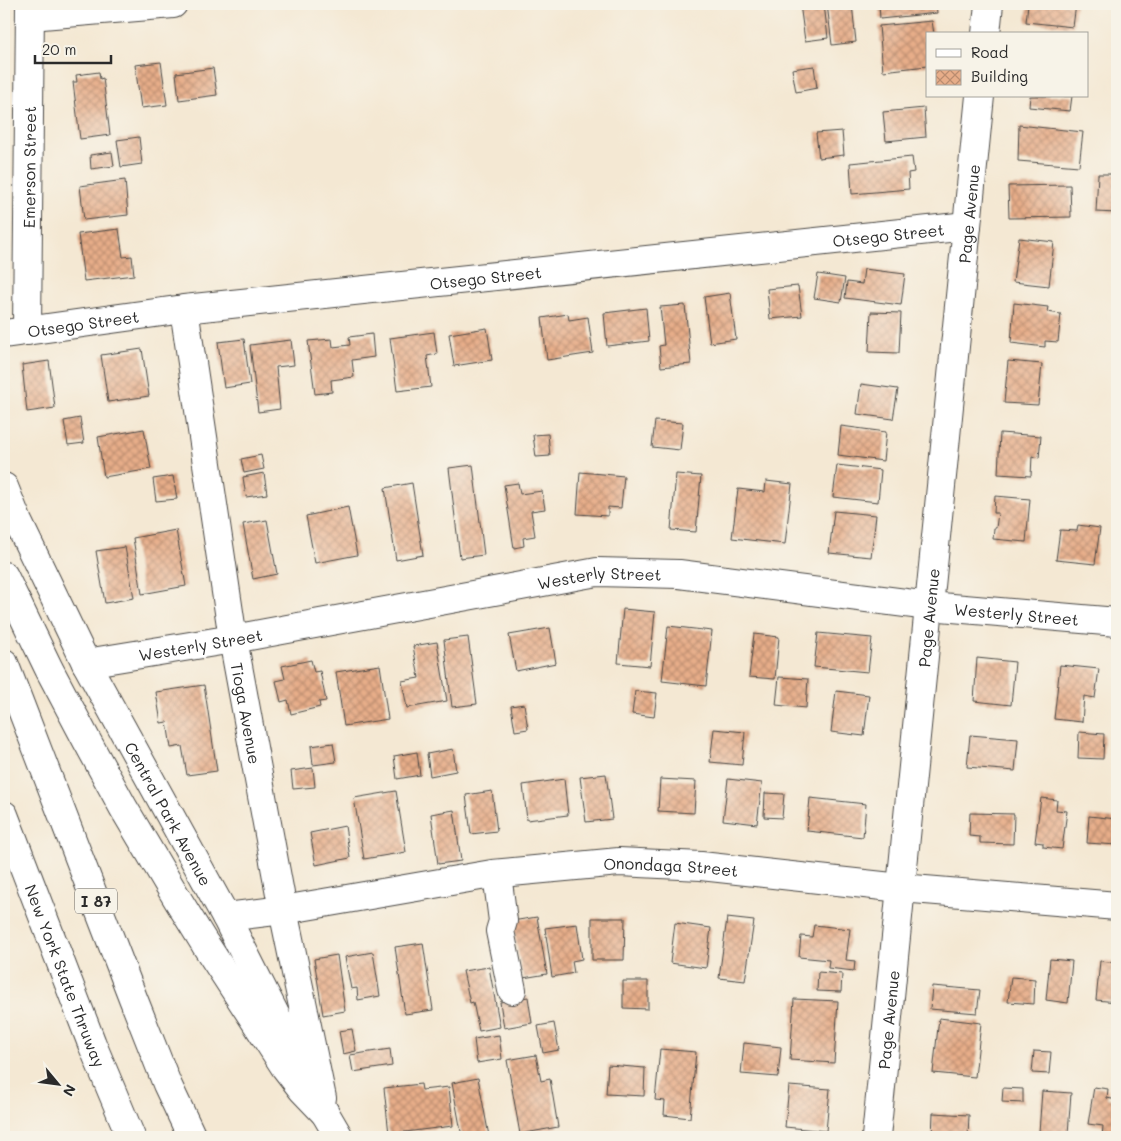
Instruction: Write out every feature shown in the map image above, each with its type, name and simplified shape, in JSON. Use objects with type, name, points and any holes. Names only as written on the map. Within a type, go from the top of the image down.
[{"type":"main road","points":[[30,10],[173,4]]},
{"type":"main road","points":[[986,32],[989,4]]},
{"type":"main road","name":"Emerson Street","points":[[15,333],[30,10]]},
{"type":"main road","name":"Page Avenue","points":[[876,1137],[980,98]]},
{"type":"main road","name":"Otsego Street","points":[[15,333],[184,309],[967,226]]},
{"type":"main road","name":"Tioga Avenue","points":[[184,309],[233,639],[283,910],[325,1113]]},
{"type":"main road","name":"Central Park Avenue","points":[[4,487],[18,522],[86,663],[226,917],[339,1137]]},
{"type":"main road","name":"Westerly Street","points":[[86,663],[233,639],[597,572],[679,574],[929,606],[1117,622]]},
{"type":"main road","points":[[4,576],[45,661],[86,739],[178,900],[285,1067],[302,1089],[325,1113]]},
{"type":"main road","name":"I 87","points":[[4,664],[133,998],[192,1137]]},
{"type":"main road","name":"New York State Thruway","points":[[4,815],[92,1044],[131,1137]]},
{"type":"main road","name":"Onondaga Street","points":[[226,917],[283,910],[497,874],[618,862],[701,866],[901,888],[1117,906]]},
{"type":"main road","points":[[497,874],[503,921],[500,931],[512,990]]},
{"type":"building","points":[[800,4],[824,4],[828,38],[805,41]]},
{"type":"building","points":[[827,4],[852,4],[856,42],[832,45]]},
{"type":"building","points":[[879,4],[936,4],[937,13],[880,19]]},
{"type":"building","points":[[1028,4],[1076,4],[1073,27],[1026,22]]},
{"type":"building","points":[[932,21],[934,32],[926,32],[926,66],[883,71],[879,26]]},
{"type":"building","points":[[161,62],[167,105],[141,108],[135,65]]},
{"type":"building","points":[[814,66],[817,88],[796,92],[792,69]]},
{"type":"building","points":[[213,68],[217,95],[179,100],[176,73]]},
{"type":"building","points":[[99,72],[100,79],[103,78],[110,135],[80,139],[73,82],[77,82],[76,75]]},
{"type":"building","points":[[1030,98],[1072,98],[1070,111],[1029,107]]},
{"type":"building","points":[[924,108],[926,137],[886,141],[883,112]]},
{"type":"building","points":[[1019,125],[1083,132],[1079,166],[1018,161]]},
{"type":"building","points":[[842,131],[844,155],[819,158],[816,133]]},
{"type":"building","points":[[139,137],[142,164],[121,167],[117,140]]},
{"type":"building","points":[[112,152],[114,166],[91,169],[90,155]]},
{"type":"building","points":[[912,157],[914,172],[908,173],[909,189],[852,194],[850,163]]},
{"type":"building","points":[[1098,174],[1117,174],[1117,213],[1096,212]]},
{"type":"building","points":[[125,180],[128,215],[84,220],[80,186]]},
{"type":"building","points":[[1070,185],[1071,217],[1009,218],[1008,186]]},
{"type":"building","points":[[119,229],[123,257],[132,256],[134,275],[84,281],[78,234]]},
{"type":"building","points":[[1019,238],[1054,242],[1049,286],[1013,282]]},
{"type":"building","points":[[864,269],[905,274],[901,305],[845,298],[847,282],[862,284]]},
{"type":"building","points":[[818,274],[845,278],[841,302],[814,298]]},
{"type":"building","points":[[798,286],[802,316],[770,319],[767,289]]},
{"type":"building","points":[[730,293],[736,339],[710,343],[704,297]]},
{"type":"building","points":[[1014,303],[1048,307],[1047,312],[1061,314],[1058,342],[1045,341],[1045,347],[1011,343]]},
{"type":"building","points":[[685,305],[691,364],[661,367],[659,346],[664,345],[660,307]]},
{"type":"building","points":[[646,308],[649,341],[607,346],[604,313]]},
{"type":"building","points":[[871,312],[901,313],[899,353],[869,352]]},
{"type":"building","points":[[568,314],[569,320],[588,317],[593,353],[547,360],[542,318]]},
{"type":"building","points":[[487,328],[492,360],[454,366],[449,334]]},
{"type":"building","points":[[434,332],[437,354],[427,356],[431,387],[397,391],[390,338]]},
{"type":"building","points":[[372,334],[374,357],[352,360],[354,377],[331,380],[332,392],[315,394],[308,341],[332,339],[333,347],[350,345],[349,337]]},
{"type":"building","points":[[244,339],[250,384],[224,388],[218,342]]},
{"type":"building","points":[[291,340],[294,365],[276,367],[280,409],[258,412],[250,345]]},
{"type":"building","points":[[142,349],[149,396],[108,402],[101,355]]},
{"type":"building","points":[[49,361],[55,408],[27,412],[22,365]]},
{"type":"building","points":[[1008,361],[1042,364],[1038,405],[1004,403]]},
{"type":"building","points":[[861,384],[898,389],[893,419],[857,414]]},
{"type":"building","points":[[80,418],[84,443],[68,445],[64,421]]},
{"type":"building","points":[[655,421],[683,423],[680,450],[652,447]]},
{"type":"building","points":[[841,426],[886,432],[883,461],[838,455]]},
{"type":"building","points":[[144,429],[151,469],[104,477],[98,437]]},
{"type":"building","points":[[1000,433],[1041,436],[1039,458],[1032,456],[1031,476],[998,474]]},
{"type":"building","points":[[548,434],[550,456],[536,457],[533,435]]},
{"type":"building","points":[[261,455],[264,469],[244,473],[241,459]]},
{"type":"building","points":[[473,465],[484,555],[460,558],[449,468]]},
{"type":"building","points":[[837,465],[881,470],[878,502],[833,497]]},
{"type":"building","points":[[580,472],[624,476],[621,508],[608,507],[608,516],[577,514]]},
{"type":"building","points":[[264,473],[267,494],[246,497],[243,477]]},
{"type":"building","points":[[676,474],[701,476],[696,532],[671,530]]},
{"type":"building","points":[[173,476],[177,499],[156,501],[153,479]]},
{"type":"building","points":[[766,481],[792,484],[785,544],[732,538],[738,489],[765,492]]},
{"type":"building","points":[[412,483],[423,555],[396,560],[385,488]]},
{"type":"building","points":[[518,483],[520,494],[542,491],[545,509],[531,511],[535,536],[523,538],[524,546],[514,548],[504,485]]},
{"type":"building","points":[[995,496],[1030,499],[1026,542],[993,539],[998,513],[994,513]]},
{"type":"building","points":[[348,507],[357,555],[315,563],[306,516]]},
{"type":"building","points":[[834,511],[876,515],[871,557],[829,553]]},
{"type":"building","points":[[267,520],[277,574],[253,579],[243,524]]},
{"type":"building","points":[[1078,525],[1100,528],[1095,564],[1056,560],[1060,530],[1077,531]]},
{"type":"building","points":[[176,530],[186,586],[142,594],[133,538]]},
{"type":"building","points":[[125,547],[134,598],[105,603],[96,551]]},
{"type":"building","points":[[623,609],[655,612],[650,666],[618,663]]},
{"type":"building","points":[[668,626],[712,631],[706,686],[662,681]]},
{"type":"building","points":[[550,628],[556,663],[516,671],[509,635]]},
{"type":"building","points":[[818,633],[872,638],[868,672],[814,667]]},
{"type":"building","points":[[754,634],[779,637],[775,679],[749,677]]},
{"type":"building","points":[[468,637],[477,704],[452,707],[444,640]]},
{"type":"building","points":[[437,642],[447,701],[407,708],[402,681],[419,678],[413,646]]},
{"type":"building","points":[[977,658],[1015,662],[1011,705],[974,701]]},
{"type":"building","points":[[311,660],[314,672],[320,671],[326,701],[319,702],[320,707],[291,714],[288,700],[281,702],[276,681],[285,679],[282,666]]},
{"type":"building","points":[[380,665],[388,719],[344,726],[336,672]]},
{"type":"building","points":[[1060,665],[1099,669],[1095,698],[1084,696],[1082,722],[1054,719]]},
{"type":"building","points":[[779,677],[808,679],[806,708],[776,705]]},
{"type":"building","points":[[204,685],[217,771],[187,775],[182,746],[171,748],[167,722],[161,723],[156,692]]},
{"type":"building","points":[[635,691],[657,693],[654,717],[632,714]]},
{"type":"building","points":[[836,691],[869,695],[864,736],[831,732]]},
{"type":"building","points":[[524,704],[528,729],[515,731],[511,706]]},
{"type":"building","points":[[714,729],[745,732],[742,765],[710,762]]},
{"type":"building","points":[[1079,732],[1104,734],[1103,759],[1078,758]]},
{"type":"building","points":[[970,735],[1018,739],[1015,771],[967,767]]},
{"type":"building","points":[[333,743],[336,762],[313,765],[311,746]]},
{"type":"building","points":[[453,749],[456,771],[430,776],[427,754]]},
{"type":"building","points":[[417,752],[420,775],[397,779],[394,756]]},
{"type":"building","points":[[313,768],[315,787],[293,789],[291,771]]},
{"type":"building","points":[[606,774],[612,819],[586,822],[580,777]]},
{"type":"building","points":[[564,779],[568,815],[527,820],[523,785]]},
{"type":"building","points":[[660,779],[696,781],[694,813],[658,811]]},
{"type":"building","points":[[728,779],[762,783],[757,824],[723,820]]},
{"type":"building","points":[[396,791],[406,852],[364,859],[354,798]]},
{"type":"building","points":[[492,791],[497,831],[471,834],[466,795]]},
{"type":"building","points":[[765,793],[784,794],[782,818],[764,817]]},
{"type":"building","points":[[810,798],[866,804],[863,837],[807,831]]},
{"type":"building","points":[[1041,798],[1057,800],[1056,810],[1067,811],[1062,849],[1043,847],[1043,843],[1035,842]]},
{"type":"building","points":[[454,810],[461,861],[438,864],[431,814]]},
{"type":"building","points":[[970,813],[1014,814],[1013,844],[980,843],[980,837],[969,836]]},
{"type":"building","points":[[1089,816],[1117,819],[1117,845],[1087,843]]},
{"type":"building","points":[[345,826],[350,858],[316,865],[310,833]]},
{"type":"building","points":[[537,917],[547,974],[523,978],[512,921]]},
{"type":"building","points":[[592,918],[625,918],[624,960],[592,960]]},
{"type":"building","points":[[727,918],[754,921],[745,981],[719,978]]},
{"type":"building","points":[[675,923],[711,928],[706,968],[670,963]]},
{"type":"building","points":[[577,924],[582,959],[572,961],[574,973],[552,977],[545,928]]},
{"type":"building","points":[[814,925],[850,929],[846,960],[855,961],[854,971],[828,968],[829,960],[799,957],[801,936],[812,937]]},
{"type":"building","points":[[423,943],[433,1010],[405,1014],[395,947]]},
{"type":"building","points":[[373,952],[380,996],[358,1000],[357,988],[351,989],[345,957]]},
{"type":"building","points":[[337,955],[345,1011],[323,1015],[314,959]]},
{"type":"building","points":[[1050,959],[1072,961],[1068,1003],[1046,1000]]},
{"type":"building","points":[[1100,961],[1117,963],[1117,1002],[1096,1000]]},
{"type":"building","points":[[489,967],[500,1027],[479,1031],[473,1002],[470,1003],[463,971]]},
{"type":"building","points":[[818,972],[842,974],[841,992],[817,991]]},
{"type":"building","points":[[1011,977],[1035,979],[1034,1004],[1008,1002]]},
{"type":"building","points":[[623,981],[648,981],[648,1009],[623,1008]]},
{"type":"building","points":[[932,986],[980,990],[977,1013],[930,1009]]},
{"type":"building","points":[[528,997],[532,1023],[504,1028],[500,1002]]},
{"type":"building","points":[[794,999],[838,1001],[834,1063],[790,1060]]},
{"type":"building","points":[[939,1018],[981,1023],[975,1077],[933,1073]]},
{"type":"building","points":[[554,1023],[559,1050],[543,1053],[538,1026]]},
{"type":"building","points":[[352,1029],[356,1051],[343,1054],[339,1031]]},
{"type":"building","points":[[499,1035],[502,1059],[477,1063],[474,1039]]},
{"type":"building","points":[[744,1043],[781,1047],[778,1077],[741,1074]]},
{"type":"building","points":[[390,1049],[392,1066],[353,1072],[350,1055]]},
{"type":"building","points":[[660,1049],[696,1052],[690,1118],[664,1115],[665,1101],[655,1100]]},
{"type":"building","points":[[1034,1051],[1051,1052],[1049,1074],[1032,1073]]},
{"type":"building","points":[[536,1055],[541,1081],[550,1079],[558,1127],[520,1134],[507,1060]]},
{"type":"building","points":[[608,1065],[645,1068],[644,1096],[606,1094]]},
{"type":"building","points":[[478,1078],[489,1136],[462,1137],[452,1083]]},
{"type":"building","points":[[421,1084],[422,1090],[449,1087],[453,1126],[389,1134],[384,1088]]},
{"type":"building","points":[[789,1086],[830,1089],[826,1131],[785,1127]]},
{"type":"building","points":[[1094,1087],[1108,1089],[1107,1098],[1117,1100],[1117,1137],[1102,1137],[1103,1126],[1088,1124]]},
{"type":"building","points":[[1003,1088],[1023,1089],[1023,1103],[1002,1102]]},
{"type":"building","points":[[1042,1091],[1071,1093],[1068,1134],[1039,1132]]},
{"type":"building","points":[[933,1113],[969,1115],[968,1137],[932,1137]]}]
